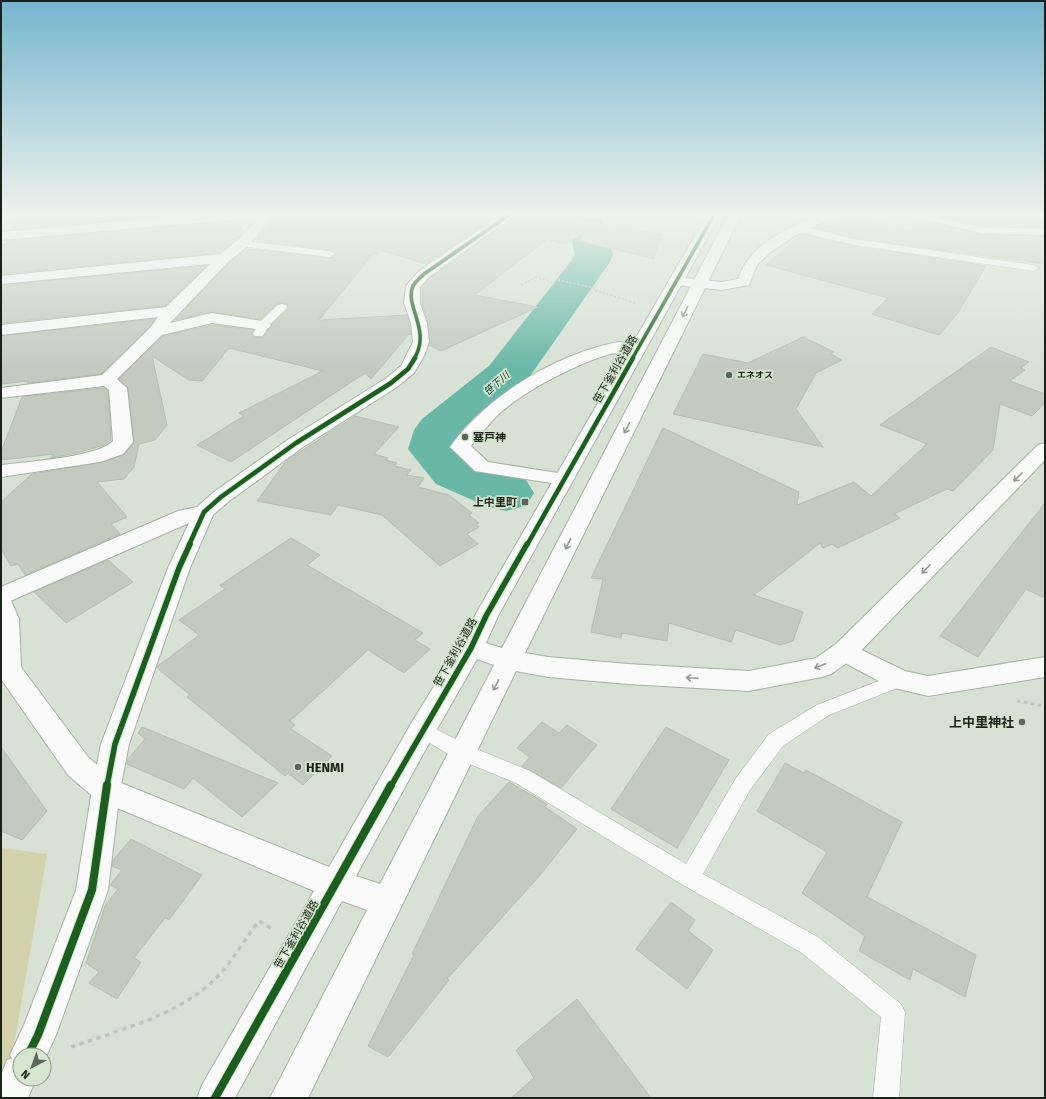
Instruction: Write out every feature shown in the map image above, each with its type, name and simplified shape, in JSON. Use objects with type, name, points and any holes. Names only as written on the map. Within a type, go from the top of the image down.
[{"type":"street","points":[[1,280],[140,266]]},
{"type":"street","points":[[1,392],[107,380],[156,331],[171,311],[216,266]]},
{"type":"street","points":[[32,1047],[38,1035],[92,890],[106,790],[115,744],[179,568],[204,512],[221,497],[296,443],[391,383],[408,369],[416,356],[421,342],[419,323],[412,303],[413,286],[433,266]]},
{"type":"street","name":"笹下釜利谷道路","points":[[288,1098],[354,970],[509,660],[694,266]]},
{"type":"street","name":"笹下釜利谷道路","points":[[215,1098],[422,730],[471,648],[486,616],[637,350],[699,266]]},
{"type":"street","points":[[688,282],[722,286],[744,282],[750,266]]},
{"type":"street","points":[[1,330],[171,311]]},
{"type":"street","points":[[156,331],[212,318],[261,329]]},
{"type":"street","points":[[564,479],[482,467],[460,447],[486,416],[498,406],[540,378],[604,350],[620,347],[637,350]]},
{"type":"street","points":[[1,471],[93,458],[116,450],[123,442],[118,388],[107,380]]},
{"type":"street","points":[[471,648],[509,660],[548,667],[628,674],[749,681],[822,667],[845,651],[1045,449]]},
{"type":"street","points":[[1,597],[185,516],[204,512]]},
{"type":"street","points":[[1,602],[7,619],[8,669],[78,766],[106,790],[304,873],[387,902]]},
{"type":"street","points":[[845,651],[899,680],[928,686],[1045,667]]},
{"type":"street","points":[[10,1098],[14,1087]]},
{"type":"lane","points":[[1022,266],[1034,268]]},
{"type":"lane","points":[[261,329],[282,307]]},
{"type":"lane","points":[[690,878],[743,784],[776,740],[823,710],[899,680]]},
{"type":"lane","points":[[422,730],[462,752],[523,777],[690,878],[810,945],[893,1012],[886,1098]]},
{"type":"path","points":[[521,285],[536,277],[552,282],[559,280],[588,286],[594,288],[594,290],[637,304]]},
{"type":"path","points":[[66,1048],[134,1024],[192,999],[214,979],[259,921],[272,929]]},
{"type":"shaded area","points":[[1,848],[47,854],[14,1047],[12,1047],[12,1053],[1,1073]]},
{"type":"building","points":[[1,266],[81,266],[1,274]]},
{"type":"building","points":[[206,266],[165,306],[1,323],[1,285]]},
{"type":"building","points":[[226,266],[363,266],[319,320],[407,315],[411,335],[409,334],[371,379],[365,373],[231,462],[197,445],[244,416],[239,413],[323,371],[229,348],[202,381],[189,380],[152,356],[167,425],[155,440],[139,444],[134,467],[124,479],[97,482],[127,517],[111,524],[120,534],[25,575],[18,564],[11,566],[1,549],[1,502],[32,474],[100,463],[124,455],[134,442],[128,388],[119,379],[163,336],[212,325],[253,330],[252,334],[254,337],[263,338],[272,324],[287,310],[287,304],[277,304],[261,319],[212,312],[175,320]]},
{"type":"building","points":[[446,266],[512,266],[475,295],[538,307],[441,351],[429,345],[428,323],[422,303],[422,288],[430,278]]},
{"type":"building","points":[[771,266],[986,266],[957,314],[939,335],[872,314],[888,298]]},
{"type":"building","points":[[155,319],[149,327],[101,374],[27,383],[28,381],[1,384],[1,336]]},
{"type":"building","points":[[803,337],[834,352],[831,354],[842,360],[816,373],[796,409],[823,447],[673,414],[703,354],[748,363]]},
{"type":"building","points":[[991,347],[1029,362],[1021,368],[1025,370],[1010,381],[1045,394],[1045,403],[1032,416],[1000,404],[993,450],[953,491],[947,489],[894,514],[900,518],[838,548],[832,544],[823,548],[820,543],[754,595],[803,612],[793,641],[780,645],[736,630],[731,642],[669,623],[667,641],[622,633],[621,638],[591,632],[603,579],[591,578],[663,428],[799,492],[797,505],[854,482],[871,496],[927,444],[880,425]]},
{"type":"building","points":[[104,388],[108,391],[111,440],[104,445],[77,453],[50,458],[54,454],[1,460],[1,452],[22,397]]},
{"type":"building","points":[[355,416],[399,427],[374,454],[388,458],[386,460],[397,463],[394,466],[411,470],[407,475],[424,478],[418,487],[449,495],[472,513],[469,515],[479,523],[476,524],[479,527],[467,534],[478,544],[440,566],[382,515],[338,505],[331,515],[257,501],[286,461]]},
{"type":"building","points":[[1045,503],[1045,598],[1026,589],[978,657],[940,636]]},
{"type":"building","points":[[291,538],[320,555],[307,565],[423,633],[415,640],[430,649],[404,673],[368,650],[290,721],[295,725],[291,729],[332,756],[303,785],[288,773],[285,776],[187,697],[190,695],[157,668],[199,635],[179,620],[225,589],[220,585]]},
{"type":"building","points":[[108,560],[133,582],[66,623],[34,592]]},
{"type":"building","points":[[542,722],[559,733],[567,725],[597,745],[561,788],[522,766],[530,757],[517,748]]},
{"type":"building","points":[[142,727],[278,783],[242,817],[193,778],[184,789],[127,764],[128,759],[145,739],[138,733]]},
{"type":"building","points":[[666,727],[729,760],[677,848],[611,809]]},
{"type":"building","points":[[1,747],[47,811],[22,840],[1,831]]},
{"type":"building","points":[[785,763],[804,773],[806,770],[902,822],[867,897],[976,955],[965,997],[913,969],[910,980],[859,951],[865,936],[802,893],[827,852],[757,811]]},
{"type":"building","points":[[509,782],[547,804],[545,807],[577,829],[540,875],[447,979],[449,980],[388,1057],[368,1046],[414,955],[412,954],[478,816]]},
{"type":"building","points":[[131,839],[202,875],[169,920],[165,918],[134,958],[141,962],[117,999],[89,983],[99,972],[86,963],[105,906],[118,889],[110,885],[122,870],[112,866],[113,860]]},
{"type":"building","points":[[671,902],[695,920],[688,931],[713,950],[687,989],[636,949]]},
{"type":"building","points":[[577,999],[651,1098],[511,1098],[534,1078],[516,1050]]},
{"type":"waterway","name":"笹下川","points":[[506,493],[455,472],[434,449],[440,430],[506,376],[588,266]]},
{"type":"cycle path","points":[[32,1047],[38,1035],[92,890],[106,790],[115,744],[179,568],[204,512],[221,497],[296,443],[391,383],[408,369],[416,356],[421,342],[419,323],[412,303],[413,286],[424,274],[434,266]]},
{"type":"cycle path","points":[[215,1098],[422,730],[471,648],[486,616],[685,266]]},
{"type":"place","name":"エネオス","points":[[729,375]]},
{"type":"place","name":"塞戸神","points":[[465,437]]},
{"type":"place","name":"上中里町","points":[[525,502]]},
{"type":"place","name":"上中里神社","points":[[1022,722]]},
{"type":"place","name":"HENMI","points":[[298,767]]}]
